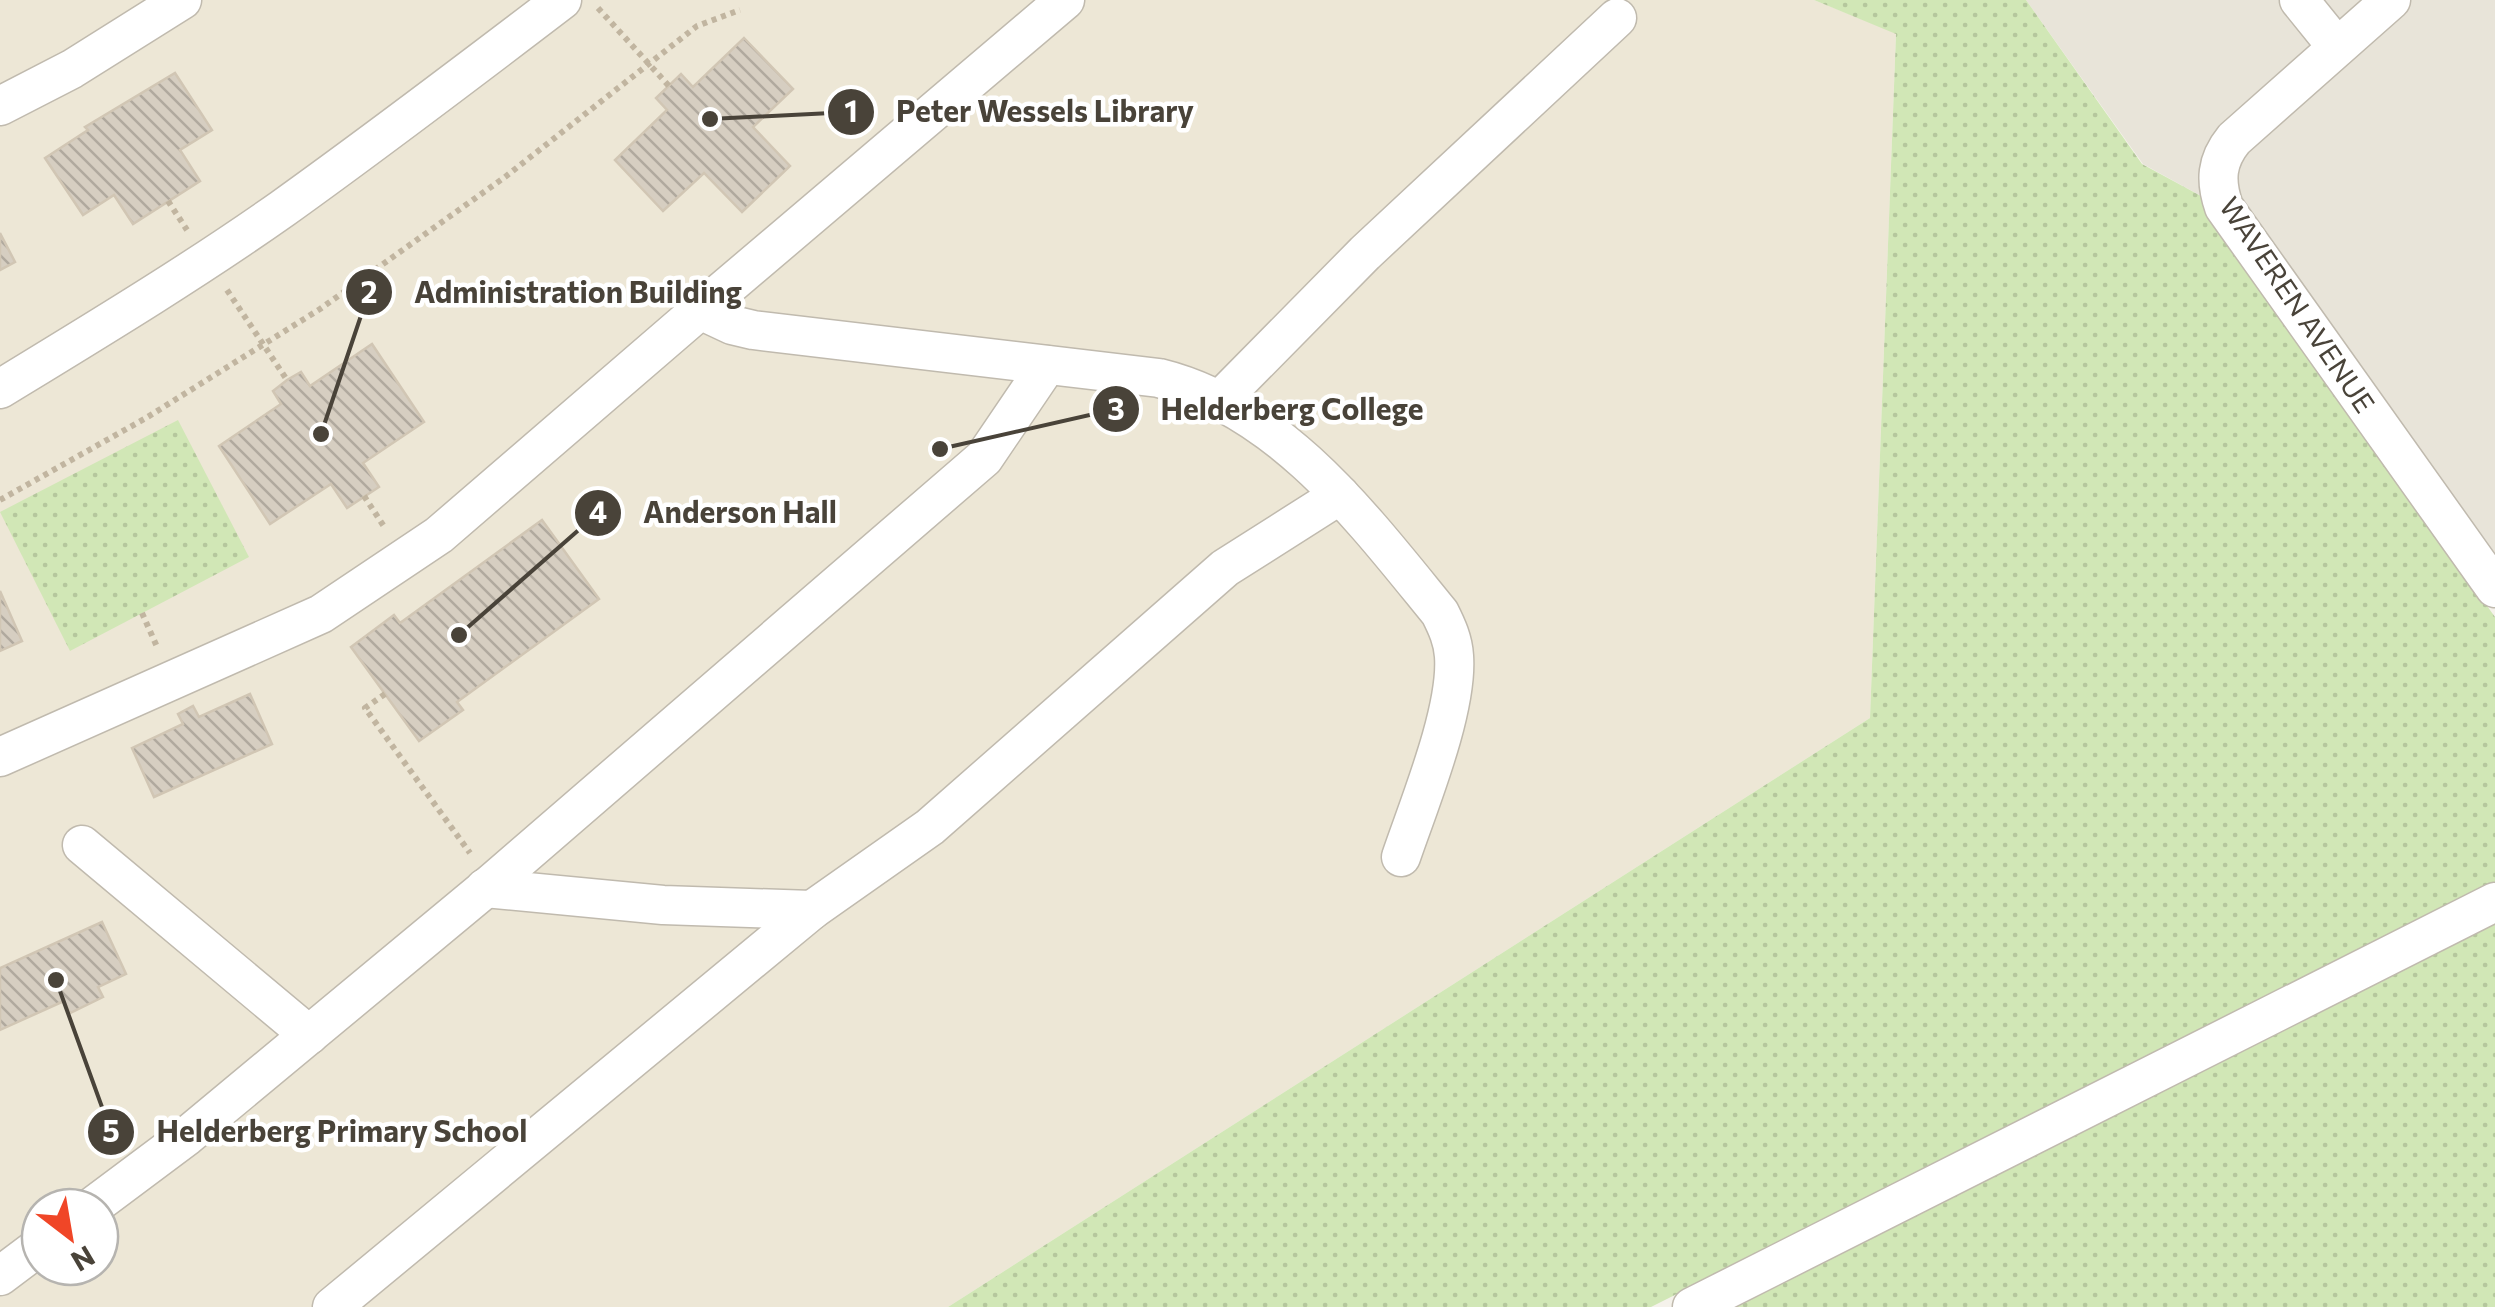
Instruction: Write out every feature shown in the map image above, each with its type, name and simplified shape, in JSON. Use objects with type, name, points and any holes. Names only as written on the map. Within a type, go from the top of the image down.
[{"type":"street","points":[[0,106],[72,70],[182,0]]},
{"type":"street","points":[[0,758],[322,614],[439,535],[1065,0]]},
{"type":"street","points":[[2299,0],[2337,47]]},
{"type":"street","name":"WAVEREN AVENUE","points":[[2391,0],[2234,139],[2220,161],[2218,192],[2224,208],[2495,588]]},
{"type":"street","points":[[0,389],[281,210],[578,2]]},
{"type":"street","points":[[1221,400],[1365,254],[1616,18]]},
{"type":"street","points":[[700,310],[732,326],[753,330],[1160,378],[1221,400],[1255,421],[1340,495],[1440,612],[1454,652],[1454,673],[1442,732],[1401,858]]},
{"type":"street","points":[[119,1187],[187,1136],[489,885],[984,458],[1047,365]]},
{"type":"street","points":[[332,1307],[812,910],[930,827],[1225,568],[1340,495]]},
{"type":"street","points":[[82,844],[309,1035]]},
{"type":"street","points":[[489,885],[663,904],[812,910]]},
{"type":"street","points":[[1692,1307],[2495,902]]},
{"type":"path","points":[[578,2],[669,86]]},
{"type":"path","points":[[0,500],[264,346],[505,177],[698,26],[740,10]]},
{"type":"path","points":[[225,287],[287,380]]},
{"type":"path","points":[[364,496],[386,530]]},
{"type":"path","points":[[142,613],[147,624]]},
{"type":"path","points":[[386,694],[366,708],[489,885]]},
{"type":"shaded area","points":[[0,0],[1814,0],[1896,33],[1870,718],[948,1307],[0,1307]]},
{"type":"shaded area","points":[[2026,0],[2495,0],[2495,593],[2223,208],[2143,164]]},
{"type":"green space","points":[[1814,0],[2026,0],[2142,164],[2201,196],[2206,214],[2495,617],[2495,883],[1651,1307],[948,1307],[1870,718],[1896,34]]},
{"type":"green space","points":[[178,420],[249,557],[70,651],[0,512]]},
{"type":"green space","points":[[2495,902],[2495,1307],[1692,1307]]},
{"type":"building","points":[[744,38],[793,89],[753,127],[790,166],[742,212],[704,173],[663,211],[615,160],[667,110],[656,98],[681,74],[693,87]]},
{"type":"building","points":[[175,73],[212,130],[180,150],[200,181],[133,224],[114,195],[83,215],[45,158],[88,130],[85,127]]},
{"type":"building","points":[[0,233],[15,262],[0,270]]},
{"type":"building","points":[[372,344],[424,422],[363,463],[379,487],[347,508],[331,484],[270,524],[219,446],[281,404],[273,391],[287,380],[301,372],[310,386]]},
{"type":"building","points":[[542,520],[599,599],[457,702],[463,710],[419,741],[351,647],[394,615],[400,623]]},
{"type":"building","points":[[0,591],[22,641],[0,651]]},
{"type":"building","points":[[250,694],[272,744],[154,797],[132,748],[183,724],[178,714],[193,706],[199,717]]},
{"type":"building","points":[[102,922],[126,974],[98,987],[103,997],[70,1013],[64,1001],[0,1030],[0,968]]},
{"type":"place","name":"Peter Wessels Library","points":[[710,119]]},
{"type":"place","name":"Administration Building","points":[[321,434]]},
{"type":"place","name":"Helderberg College","points":[[940,449]]},
{"type":"place","name":"Anderson Hall","points":[[459,635]]},
{"type":"place","name":"Helderberg Primary School","points":[[56,980]]}]
